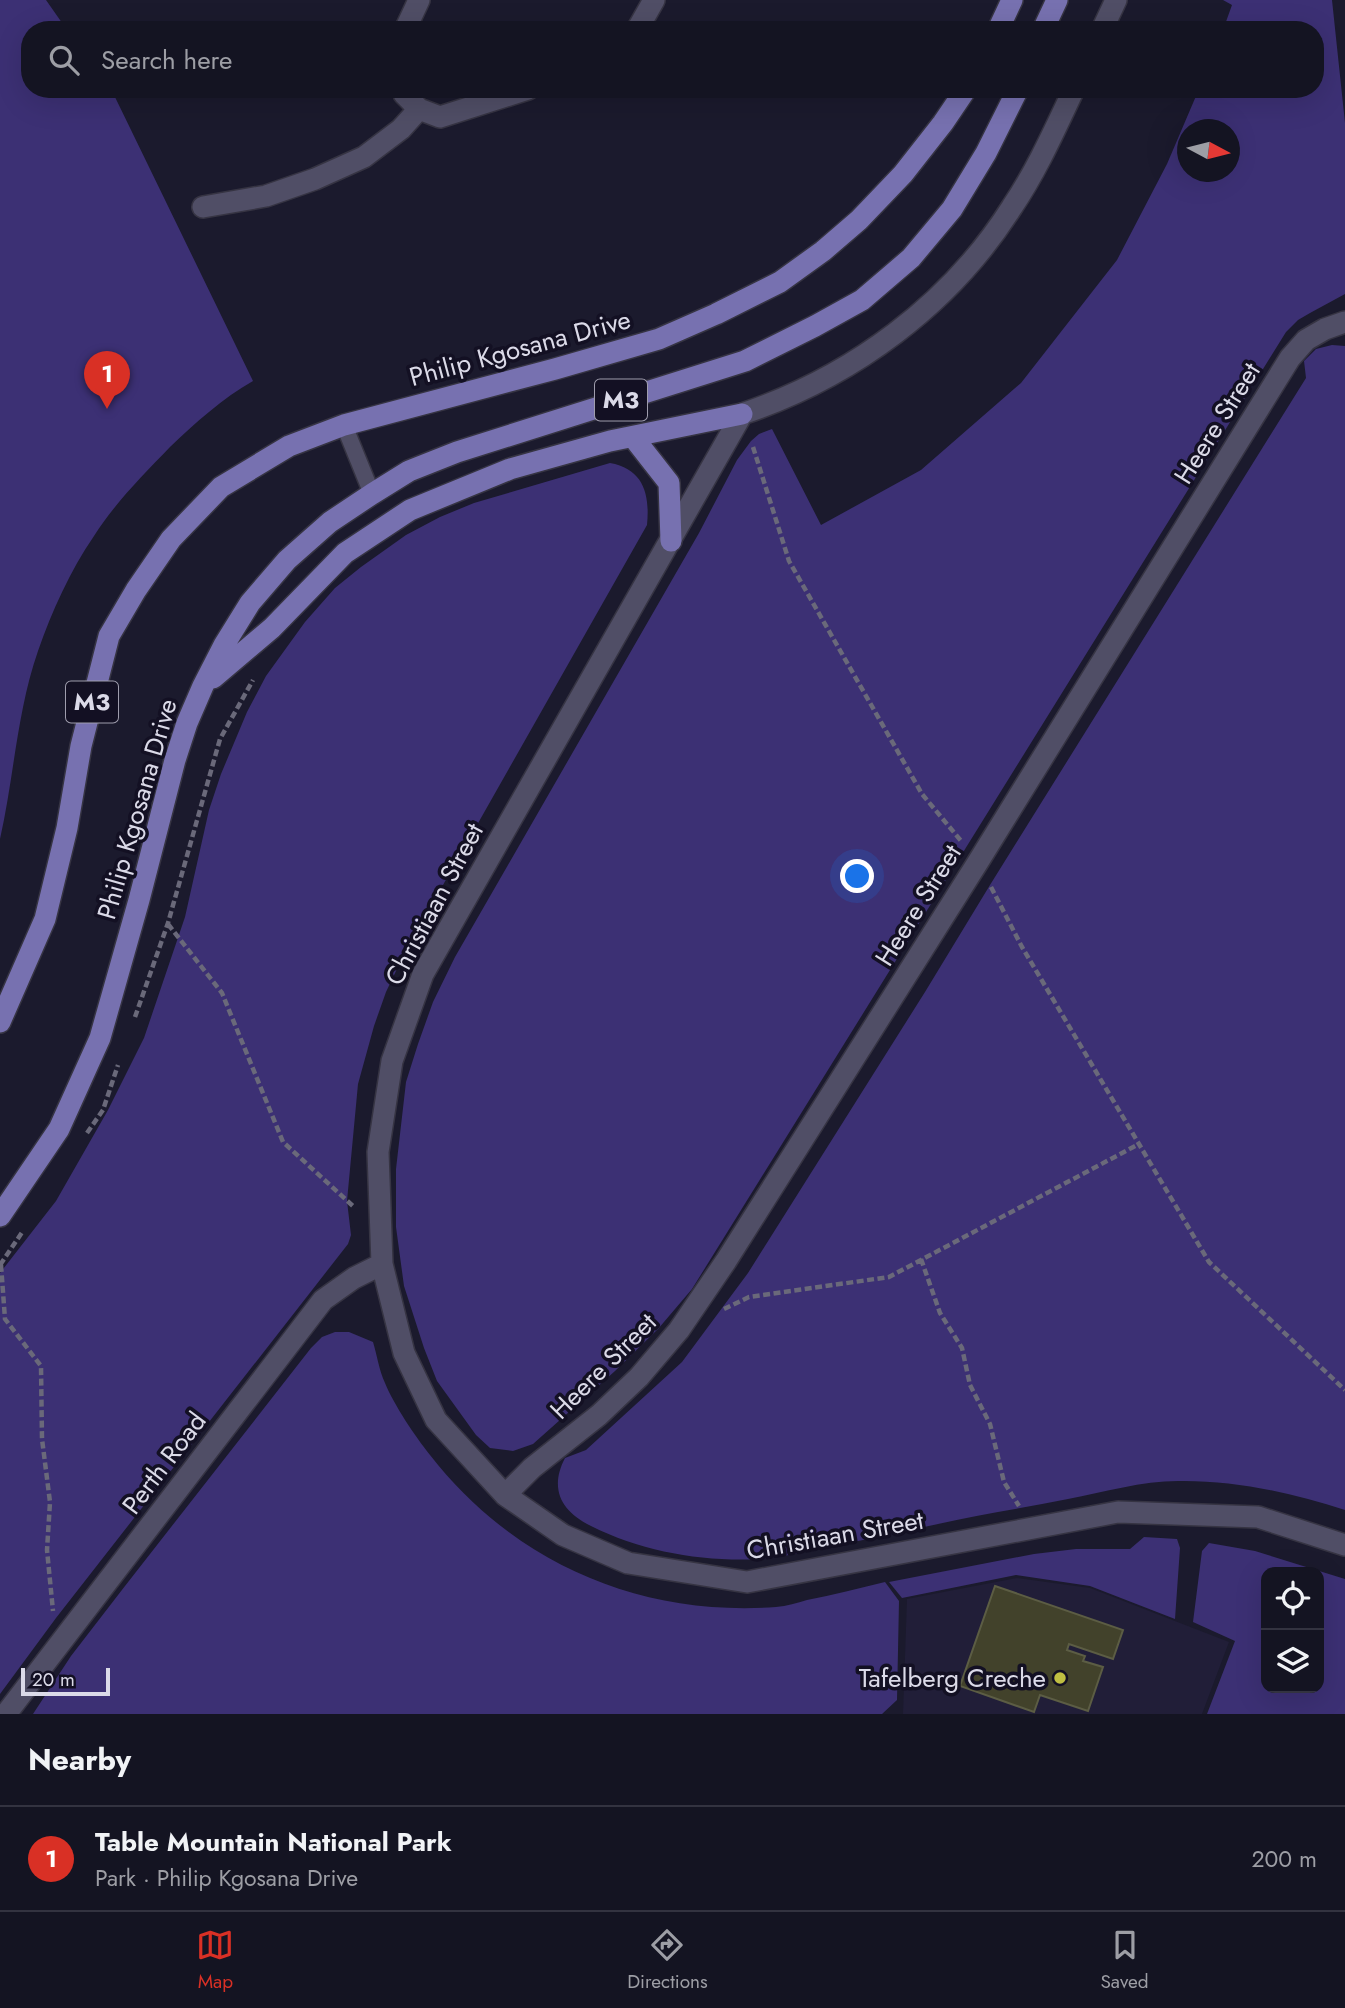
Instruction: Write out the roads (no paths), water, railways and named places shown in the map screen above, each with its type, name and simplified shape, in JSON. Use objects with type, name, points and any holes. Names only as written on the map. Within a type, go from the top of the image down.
[{"type":"main road","points":[[1002,21],[1012,0]]},
{"type":"main road","points":[[1047,21],[1056,0]]},
{"type":"main road","name":"Philip Kgosana Drive","points":[[0,1023],[45,919],[67,828],[81,746],[109,636],[171,539],[221,487],[289,446],[344,425],[659,339],[780,282],[823,251],[859,220],[903,174],[960,98]]},
{"type":"main road","name":"Philip Kgosana Drive","points":[[0,1216],[59,1129],[100,1038],[139,900],[174,760],[203,686],[250,603],[287,560],[330,522],[409,471],[457,452],[744,360],[862,300],[911,258],[952,209],[986,153],[1014,98]]},
{"type":"main road","points":[[203,686],[272,628],[345,553],[410,510],[510,469],[610,441],[743,414]]},
{"type":"main road","points":[[633,437],[669,483],[671,541]]},
{"type":"street","points":[[409,21],[419,0]]},
{"type":"street","points":[[642,21],[654,0]]},
{"type":"street","points":[[1106,21],[1116,0]]},
{"type":"street","points":[[408,98],[418,109],[440,117],[500,98]]},
{"type":"street","points":[[743,414],[817,383],[861,358],[953,283],[1012,209],[1070,98]]},
{"type":"street","points":[[203,207],[266,196],[316,179],[364,157],[401,130],[418,109]]},
{"type":"street","name":"Heere Street","points":[[505,1495],[533,1468],[599,1415],[639,1377],[679,1330],[726,1261],[978,862],[1290,358],[1306,340],[1345,322]]},
{"type":"street","name":"Christiaan Street","points":[[743,414],[423,974],[392,1061],[378,1152],[382,1264],[404,1353],[436,1420],[505,1495],[563,1535],[628,1563],[747,1582],[1118,1512],[1258,1517],[1345,1545]]},
{"type":"street","name":"Perth Road","points":[[6,1714],[323,1300],[354,1278],[382,1264]]},
{"type":"lane","points":[[344,425],[372,494]]},
{"type":"place","name":"Table Mountain National Park","points":[[107,409]]},
{"type":"place","name":"Tafelberg Creche","points":[[1060,1678]]}]
